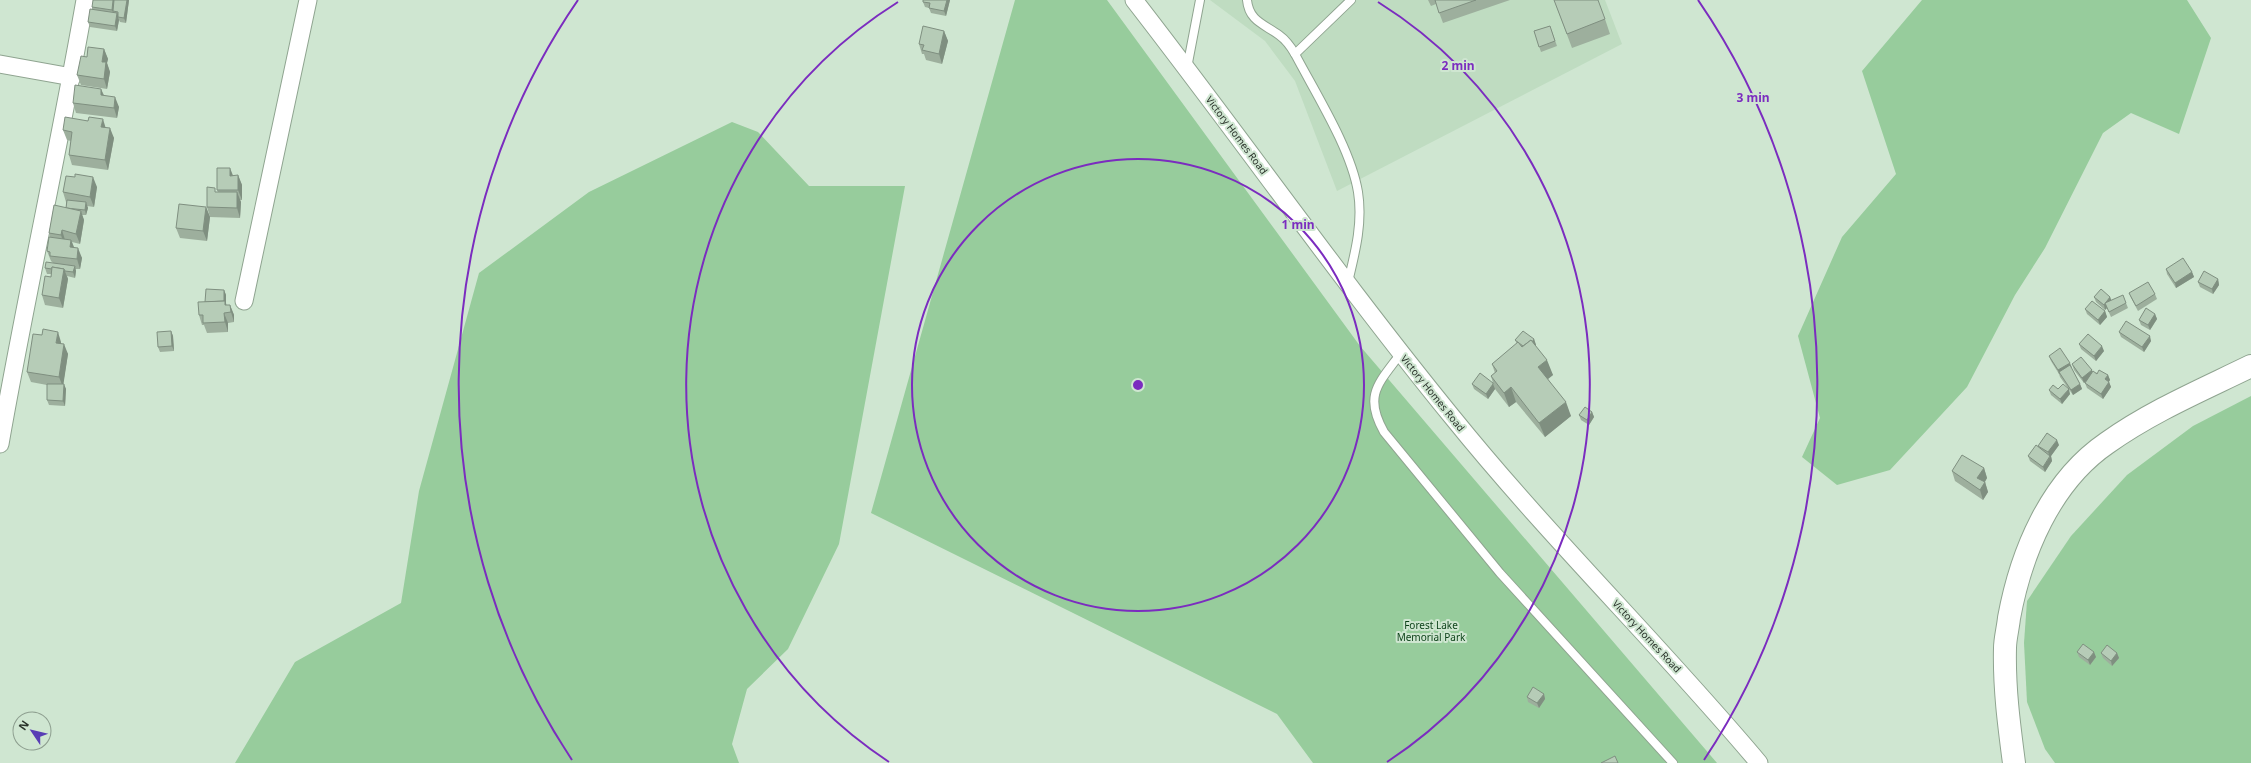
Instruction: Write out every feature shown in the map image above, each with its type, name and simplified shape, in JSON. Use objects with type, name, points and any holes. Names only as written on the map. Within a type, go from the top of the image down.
[{"type":"highway","points":[[2014,763],[2008,716],[2004,647],[2012,602],[2022,563],[2055,496],[2079,467],[2106,443],[2158,410],[2251,366]]},
{"type":"street","points":[[0,444],[17,344],[72,77],[85,0]]},
{"type":"street","points":[[244,301],[308,0]]},
{"type":"street","name":"Victory Homes Road","points":[[1134,0],[1187,68],[1401,353],[1516,494],[1698,691],[1759,763]]},
{"type":"street","points":[[0,64],[72,77]]},
{"type":"lane","points":[[1187,68],[1200,0]]},
{"type":"lane","points":[[1247,0],[1248,11],[1253,18],[1278,34],[1288,43],[1295,54],[1353,169],[1358,193],[1359,222],[1357,246],[1348,283]]},
{"type":"lane","points":[[1295,54],[1351,0]]},
{"type":"lane","points":[[1401,353],[1377,387],[1373,402],[1376,417],[1384,432],[1500,573],[1672,763]]},
{"type":"shaded area","points":[[1210,0],[1605,0],[1622,44],[1337,191],[1295,81],[1265,41]]},
{"type":"green space","name":"Forest Lake Memorial Park","points":[[1015,0],[1107,0],[1360,346],[1717,763],[1313,763],[1277,714],[871,513]]},
{"type":"green space","points":[[1922,0],[2187,0],[2211,38],[2179,134],[2131,113],[2103,133],[2045,248],[2015,295],[1967,387],[1890,470],[1837,485],[1802,457],[1820,418],[1798,336],[1842,237],[1896,174],[1862,71]]},
{"type":"green space","points":[[732,122],[758,132],[809,186],[905,186],[839,544],[788,649],[747,689],[732,744],[739,763],[235,763],[295,662],[401,603],[419,491],[479,273],[589,192]]},
{"type":"green space","points":[[2251,396],[2251,763],[2055,763],[2045,749],[2027,702],[2024,643],[2027,601],[2071,536],[2127,475],[2193,426]]},
{"type":"building","points":[[93,0],[113,0],[112,10],[92,7]]},
{"type":"building","points":[[114,0],[127,0],[124,18],[118,17],[118,12],[113,11]]},
{"type":"building","points":[[923,0],[947,0],[944,11],[929,8],[930,3],[923,2]]},
{"type":"building","points":[[1435,0],[1476,0],[1439,13]]},
{"type":"building","points":[[1554,0],[1598,0],[1605,19],[1567,34]]},
{"type":"building","points":[[90,9],[117,13],[115,26],[88,22]]},
{"type":"building","points":[[923,26],[944,31],[939,54],[922,50],[924,45],[919,44]]},
{"type":"building","points":[[1550,26],[1555,41],[1539,47],[1534,31]]},
{"type":"building","points":[[88,47],[104,49],[102,62],[106,62],[104,79],[77,75],[81,56],[87,57]]},
{"type":"building","points":[[75,85],[101,89],[101,95],[115,97],[114,108],[73,103]]},
{"type":"building","points":[[65,117],[88,121],[89,117],[103,119],[101,127],[110,128],[105,160],[69,155],[72,132],[63,130]]},
{"type":"building","points":[[217,168],[230,168],[230,176],[238,175],[238,190],[217,190]]},
{"type":"building","points":[[75,174],[93,177],[90,197],[63,192],[66,176],[75,177]]},
{"type":"building","points":[[207,187],[215,188],[215,192],[237,192],[237,208],[207,207]]},
{"type":"building","points":[[67,200],[86,202],[85,210],[66,208]]},
{"type":"building","points":[[179,204],[206,207],[203,231],[176,228]]},
{"type":"building","points":[[54,205],[81,211],[76,234],[62,230],[61,235],[49,233]]},
{"type":"building","points":[[49,237],[71,240],[70,247],[78,248],[77,259],[50,256],[50,252],[47,251]]},
{"type":"building","points":[[2183,258],[2192,272],[2175,283],[2166,269]]},
{"type":"building","points":[[46,262],[75,266],[73,272],[65,271],[64,269],[52,267],[52,269],[45,268]]},
{"type":"building","points":[[52,267],[64,269],[59,298],[42,295],[45,276],[51,277]]},
{"type":"building","points":[[2204,271],[2218,279],[2212,289],[2198,282]]},
{"type":"building","points":[[2148,282],[2155,294],[2136,306],[2129,293]]},
{"type":"building","points":[[206,289],[224,290],[224,301],[205,302]]},
{"type":"building","points":[[2101,289],[2110,297],[2104,305],[2094,297]]},
{"type":"building","points":[[2123,295],[2126,303],[2109,312],[2105,303]]},
{"type":"building","points":[[225,301],[225,305],[230,305],[231,312],[224,313],[225,322],[203,323],[203,315],[199,315],[198,302]]},
{"type":"building","points":[[2092,301],[2105,311],[2098,320],[2085,309]]},
{"type":"building","points":[[2146,308],[2155,314],[2148,325],[2139,320]]},
{"type":"building","points":[[2126,321],[2150,336],[2142,347],[2119,332]]},
{"type":"building","points":[[43,329],[58,332],[56,343],[64,344],[59,377],[27,372],[33,334],[42,335]]},
{"type":"building","points":[[171,331],[172,346],[158,347],[157,332]]},
{"type":"building","points":[[1523,331],[1534,339],[1532,342],[1531,340],[1523,346],[1515,340]]},
{"type":"building","points":[[2088,334],[2102,346],[2094,356],[2079,344]]},
{"type":"building","points":[[1531,340],[1547,360],[1538,367],[1566,402],[1539,423],[1511,387],[1504,393],[1491,376],[1497,371],[1492,364],[1518,342],[1522,347]]},
{"type":"building","points":[[2060,348],[2070,363],[2058,370],[2049,356]]},
{"type":"building","points":[[2081,357],[2092,370],[2082,378],[2072,364]]},
{"type":"building","points":[[2070,365],[2080,384],[2071,390],[2059,372]]},
{"type":"building","points":[[2099,370],[2108,375],[2105,379],[2109,382],[2101,394],[2085,383],[2093,371],[2097,374]]},
{"type":"building","points":[[1480,373],[1493,383],[1486,394],[1472,384]]},
{"type":"building","points":[[47,384],[64,384],[63,401],[47,400]]},
{"type":"building","points":[[2063,384],[2069,389],[2060,399],[2049,390],[2053,385],[2058,389]]},
{"type":"building","points":[[1585,407],[1592,412],[1587,420],[1579,415]]},
{"type":"building","points":[[2047,433],[2057,440],[2048,452],[2038,446]]},
{"type":"building","points":[[2036,445],[2050,456],[2043,467],[2028,456]]},
{"type":"building","points":[[1962,455],[1984,468],[1977,478],[1985,482],[1980,490],[1952,471]]},
{"type":"building","points":[[2083,644],[2094,652],[2088,660],[2077,652]]},
{"type":"building","points":[[2107,645],[2117,653],[2111,661],[2101,653]]},
{"type":"building","points":[[1533,687],[1544,694],[1537,703],[1527,697]]},
{"type":"building","points":[[1615,756],[1618,763],[1601,763]]}]
